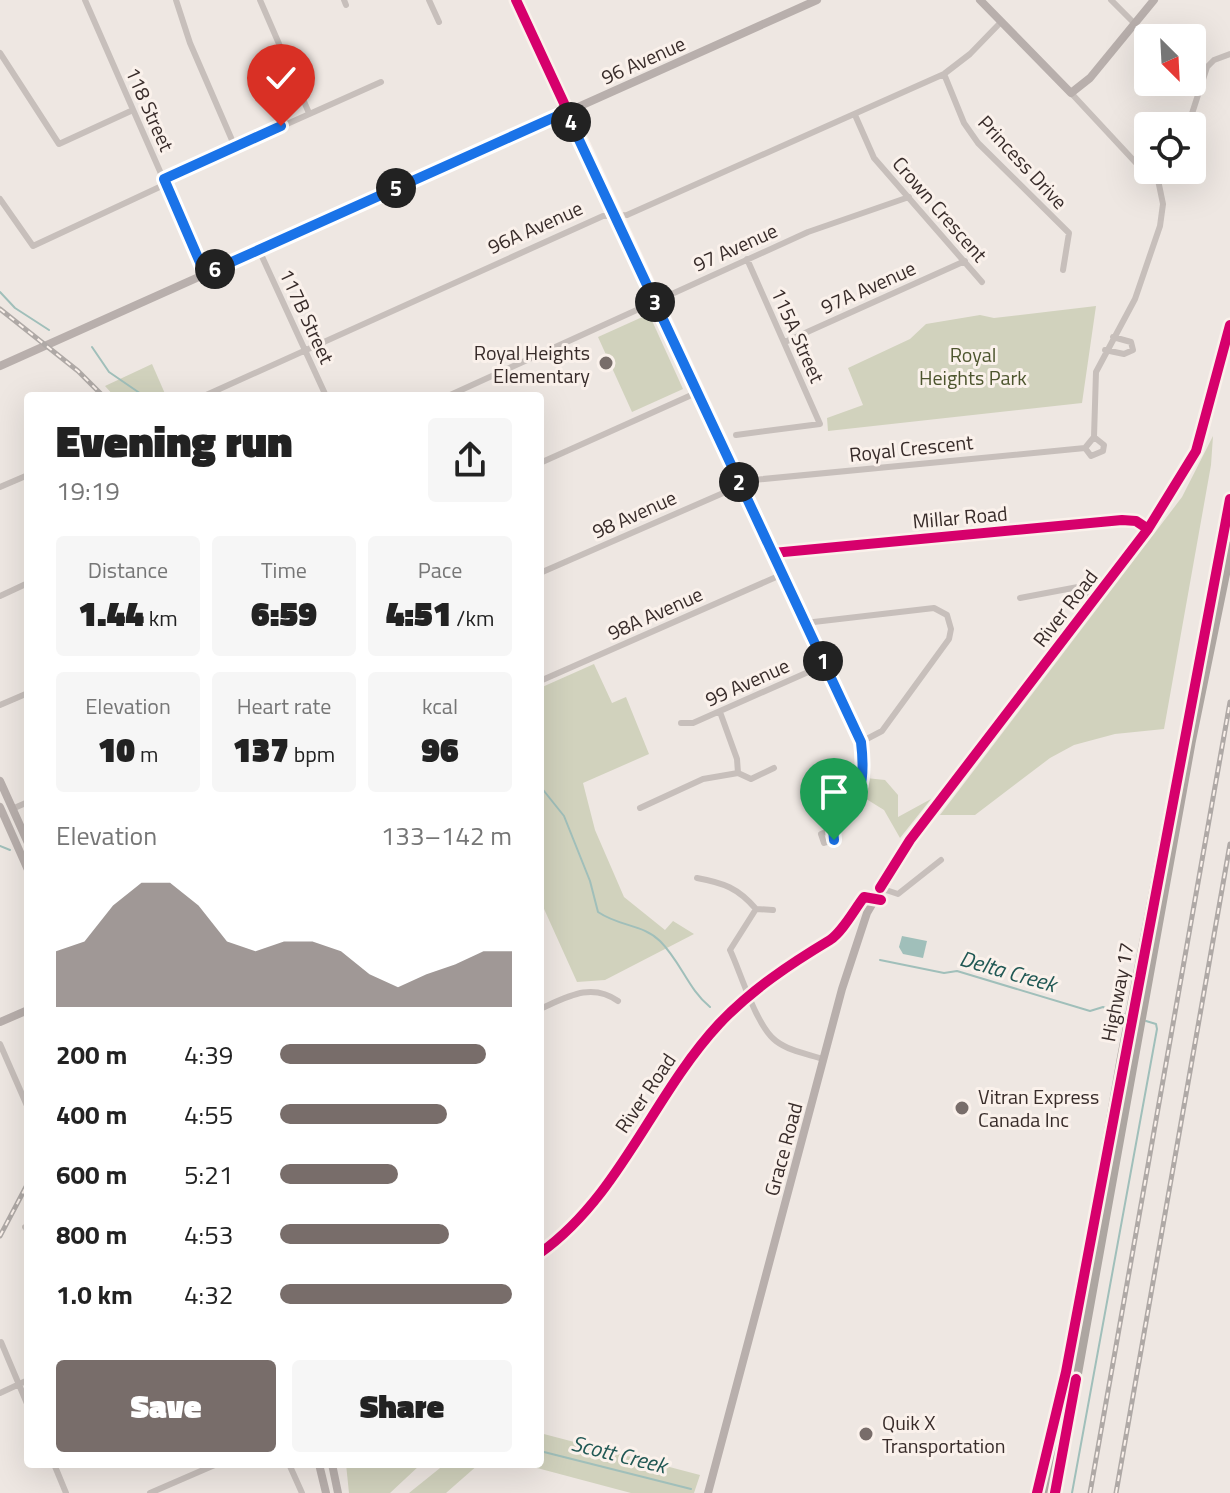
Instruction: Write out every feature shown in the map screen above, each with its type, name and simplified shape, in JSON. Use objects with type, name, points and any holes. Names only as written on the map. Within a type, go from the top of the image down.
[{"type":"highway","name":"Highway 17","points":[[1046,1493],[1181,746],[1230,499]]},
{"type":"highway","name":"Highway 17","points":[[1055,1493],[1190,743],[1230,547]]},
{"type":"highway","points":[[1037,1493],[1066,1372]]},
{"type":"street","name":"118 Street","points":[[85,0],[205,274]]},
{"type":"street","points":[[176,0],[190,43],[235,147]]},
{"type":"street","points":[[260,0],[309,113]]},
{"type":"street","points":[[429,0],[439,22]]},
{"type":"street","points":[[516,0],[696,393],[861,742],[863,782],[855,805],[833,829]]},
{"type":"street","name":"96 Avenue","points":[[0,366],[817,0]]},
{"type":"street","points":[[980,0],[1134,161]]},
{"type":"street","points":[[1111,0],[1135,24],[1154,0]]},
{"type":"street","name":"96A Avenue","points":[[213,392],[603,216],[627,215],[944,74],[970,54],[1001,22]]},
{"type":"street","points":[[1071,93],[1090,78],[1134,25]]},
{"type":"street","points":[[0,53],[59,144],[133,110]]},
{"type":"street","points":[[1193,112],[1207,67],[1214,60],[1230,54]]},
{"type":"street","name":"Princess Drive","points":[[944,74],[964,123],[978,143],[1069,233],[1063,270]]},
{"type":"street","points":[[0,199],[33,246],[235,147],[381,82]]},
{"type":"street","name":"Crown Crescent","points":[[855,115],[874,158],[982,282]]},
{"type":"street","points":[[1094,437],[1102,441],[1103,451],[1091,456],[1085,448],[1094,437],[1096,372],[1105,350],[1135,299],[1160,226],[1163,204],[1159,184]]},
{"type":"street","name":"97 Avenue","points":[[457,392],[808,232],[909,197]]},
{"type":"street","name":"117B Street","points":[[259,250],[324,392]]},
{"type":"street","name":"115A Street","points":[[736,435],[820,424],[747,259]]},
{"type":"street","name":"97A Avenue","points":[[785,342],[965,261]]},
{"type":"street","name":"River Road","points":[[880,888],[910,840],[1148,529],[1196,451],[1230,325]]},
{"type":"street","points":[[1105,350],[1124,354],[1133,350],[1131,342],[1113,337]]},
{"type":"street","points":[[544,461],[696,393]]},
{"type":"street","name":"Royal Crescent","points":[[740,485],[753,480],[1085,448]]},
{"type":"street","points":[[0,487],[24,477]]},
{"type":"street","name":"98 Avenue","points":[[544,571],[740,485]]},
{"type":"street","name":"Millar Road","points":[[773,553],[1128,520],[1148,529]]},
{"type":"street","name":"98A Avenue","points":[[544,679],[783,574]]},
{"type":"street","points":[[0,596],[24,585]]},
{"type":"street","points":[[1020,598],[1078,587],[1096,599]]},
{"type":"street","points":[[805,623],[934,608],[949,618],[949,639],[882,731],[861,742]]},
{"type":"street","name":"99 Avenue","points":[[681,723],[693,723],[824,665]]},
{"type":"street","points":[[0,705],[24,695]]},
{"type":"street","points":[[720,712],[737,759],[738,773]]},
{"type":"street","points":[[640,808],[703,779],[738,773],[751,779],[774,768]]},
{"type":"street","points":[[0,781],[3,795],[24,834]]},
{"type":"street","points":[[12,809],[24,804]]},
{"type":"street","points":[[0,807],[24,861]]},
{"type":"street","points":[[880,888],[898,894],[941,860]]},
{"type":"street","points":[[697,878],[733,887],[756,909],[773,910]]},
{"type":"street","name":"Grace Road","points":[[708,1493],[823,1059],[867,913],[880,888]]},
{"type":"street","points":[[756,909],[730,950],[762,1025],[774,1040],[789,1049],[823,1059]]},
{"type":"street","name":"River Road","points":[[544,1249],[588,1210],[672,1082],[719,1023],[750,994],[816,945],[832,939]]},
{"type":"street","points":[[544,1007],[587,991],[603,991],[618,1001]]},
{"type":"street","points":[[0,1022],[24,1012]]},
{"type":"street","points":[[0,1044],[24,1099]]},
{"type":"street","points":[[1,1342],[24,1397]]},
{"type":"street","points":[[0,1393],[24,1382]]},
{"type":"street","points":[[56,1468],[66,1493]]},
{"type":"street","points":[[150,1493],[208,1468]]},
{"type":"street","points":[[291,1468],[302,1493]]},
{"type":"street","points":[[320,1468],[326,1493]]},
{"type":"street","points":[[333,1468],[338,1493]]},
{"type":"green space","name":"Royal Heights Park","points":[[1096,306],[1082,403],[828,431],[827,418],[863,405],[848,368],[910,339],[926,324],[980,315],[994,318]]},
{"type":"green space","points":[[649,314],[683,389],[632,412],[598,337]]},
{"type":"green space","points":[[152,364],[164,392],[110,392],[105,386]]},
{"type":"green space","points":[[1213,436],[1211,465],[1164,729],[1115,734],[1074,745],[1050,758],[975,815],[940,815],[1182,497]]},
{"type":"green space","points":[[594,664],[612,703],[626,697],[649,754],[583,783],[595,830],[624,897],[665,930],[673,921],[694,934],[605,980],[577,982],[544,909],[544,686]]},
{"type":"green space","points":[[866,778],[885,780],[898,795],[898,817],[931,799],[900,838],[884,810],[863,797]]},
{"type":"green space","points":[[544,1434],[700,1475],[694,1493],[631,1493],[537,1468],[544,1468]]},
{"type":"green space","points":[[346,1468],[417,1468],[390,1493],[349,1493]]},
{"type":"green space","points":[[440,1468],[474,1468],[446,1493],[409,1493]]},
{"type":"water","points":[[902,936],[927,941],[923,958],[903,954],[899,947]]},
{"type":"waterway","name":"Delta Creek","points":[[0,292],[15,308],[49,330]]},
{"type":"waterway","name":"Delta Creek","points":[[92,347],[109,372],[138,392]]},
{"type":"waterway","name":"Delta Creek","points":[[544,791],[564,816],[590,881],[598,912],[653,935],[710,1007]]},
{"type":"waterway","name":"Scott Creek","points":[[0,846],[10,850]]},
{"type":"waterway","name":"Delta Creek","points":[[880,960],[944,973],[957,971],[1090,1011],[1103,1007],[1124,1014]]},
{"type":"waterway","name":"Delta Creek","points":[[1072,1493],[1157,1029],[1156,1024],[1146,1021]]},
{"type":"waterway","name":"Scott Creek","points":[[544,1452],[691,1489]]},
{"type":"railway","points":[[0,309],[78,371],[99,392]]},
{"type":"railway","points":[[1090,1493],[1230,702]]},
{"type":"railway","points":[[1116,1493],[1230,844]]},
{"type":"railway","points":[[0,1236],[24,1191]]},
{"type":"cycle path","points":[[516,0],[773,553],[1122,520],[1136,521],[1148,529]]},
{"type":"cycle path","points":[[880,888],[910,840],[1148,529],[1196,451],[1230,325]]},
{"type":"cycle path","points":[[1037,1493],[1066,1372],[1230,499]]},
{"type":"cycle path","points":[[544,1250],[568,1230],[592,1203],[674,1082],[719,1024],[772,978],[835,936],[864,897],[881,900]]},
{"type":"cycle path","points":[[1055,1493],[1076,1379]]},
{"type":"place","name":"Royal Heights Elementary","points":[[606,363]]},
{"type":"place","name":"Vitran Express Canada Inc","points":[[962,1108]]},
{"type":"place","name":"Quik X Transportation","points":[[866,1434]]},
{"type":"route","points":[[281,126],[164,179],[205,274],[566,112],[861,742],[863,782],[855,805],[833,829],[834,840]]}]
